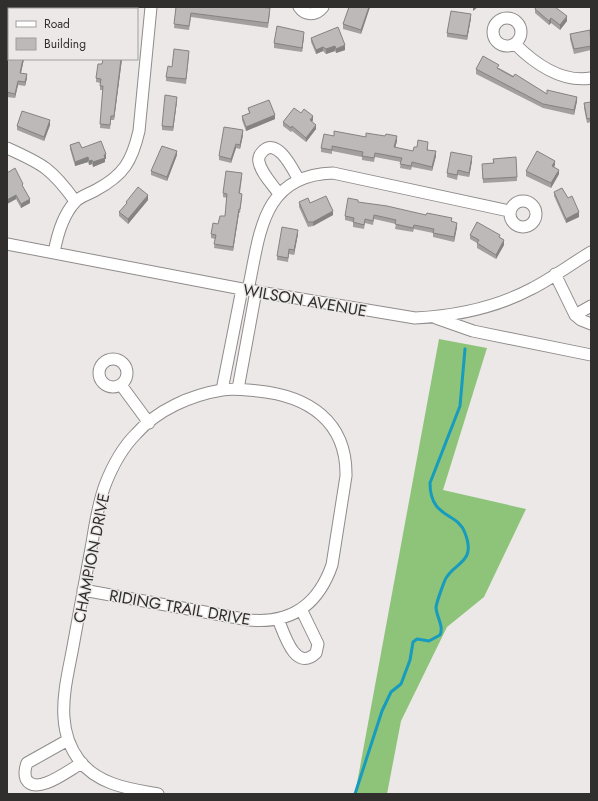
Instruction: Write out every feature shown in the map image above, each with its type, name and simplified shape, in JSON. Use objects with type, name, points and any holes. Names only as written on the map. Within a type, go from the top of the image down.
[{"type":"street","points":[[54,253],[56,240],[65,216],[76,201],[110,182],[130,161],[139,131],[152,7]]},
{"type":"street","points":[[299,7],[305,13],[309,14],[317,13],[323,7]]},
{"type":"street","points":[[515,44],[528,58],[545,68],[573,78],[591,78]]},
{"type":"street","points":[[279,194],[260,165],[259,156],[265,149],[271,147],[277,149],[299,180]]},
{"type":"street","points":[[7,148],[45,166],[60,179],[76,201]]},
{"type":"street","points":[[222,390],[249,290],[263,222],[269,207],[279,194],[289,186],[299,180],[318,173],[333,173],[510,211]]},
{"type":"street","name":"WILSON AVENUE","points":[[7,244],[249,290],[415,318],[436,317],[473,311],[501,302],[531,289],[591,252]]},
{"type":"street","points":[[555,274],[575,315],[581,320],[591,324]]},
{"type":"street","points":[[238,389],[249,290]]},
{"type":"street","points":[[575,315],[591,306]]},
{"type":"street","points":[[436,317],[473,331],[591,355]]},
{"type":"street","points":[[121,384],[150,422]]},
{"type":"street","name":"CHAMPION DRIVE","points":[[158,794],[119,787],[89,770],[68,740],[65,729],[64,705],[83,590],[100,502],[111,471],[136,432],[172,406],[222,390],[238,389]]},
{"type":"street","name":"RIDING TRAIL DRIVE","points":[[83,590],[249,620],[264,621],[278,619],[296,613],[313,600],[328,577],[332,565],[346,476],[346,463],[342,447],[326,420],[302,401],[271,392],[238,389]]},
{"type":"street","points":[[278,619],[294,654],[302,658],[308,658],[316,653],[318,644],[301,609]]},
{"type":"street","points":[[68,740],[28,763],[24,772],[26,778],[32,784],[42,786],[82,762]]},
{"type":"green space","points":[[439,339],[487,348],[443,490],[526,509],[484,597],[447,627],[401,721],[387,794],[355,794]]},
{"type":"building","points":[[20,7],[39,7],[38,8]]},
{"type":"building","points":[[112,7],[124,7],[124,8]]},
{"type":"building","points":[[176,7],[270,8],[268,23],[191,13],[189,26],[174,24]]},
{"type":"building","points":[[349,7],[369,7],[361,30],[343,24]]},
{"type":"building","points":[[536,7],[555,7],[567,16],[560,25],[551,18],[549,21],[535,9]]},
{"type":"building","points":[[451,11],[471,14],[467,36],[447,33]]},
{"type":"building","points":[[277,26],[304,32],[302,48],[274,43]]},
{"type":"building","points":[[338,27],[345,45],[336,49],[335,46],[326,49],[323,47],[316,50],[311,38]]},
{"type":"building","points":[[590,30],[591,46],[574,49],[570,34]]},
{"type":"building","points":[[174,49],[189,51],[186,79],[166,77],[168,66],[172,67]]},
{"type":"building","points":[[483,56],[499,65],[497,68],[513,77],[515,74],[547,94],[547,90],[577,97],[574,110],[543,104],[476,69]]},
{"type":"building","points":[[8,59],[23,60],[20,73],[27,74],[25,82],[18,81],[15,94],[7,92]]},
{"type":"building","points":[[103,60],[121,60],[114,116],[111,116],[110,125],[100,124],[103,86],[100,86],[101,79],[96,78],[98,64],[102,64]]},
{"type":"building","points":[[165,95],[177,97],[173,127],[162,126]]},
{"type":"building","points":[[269,100],[275,115],[246,127],[242,116],[250,113],[248,108]]},
{"type":"building","points":[[591,102],[591,118],[587,119],[584,103]]},
{"type":"building","points":[[294,108],[301,113],[304,109],[313,116],[310,120],[316,125],[306,138],[292,126],[291,128],[283,122]]},
{"type":"building","points":[[22,111],[50,120],[44,137],[17,126]]},
{"type":"building","points":[[224,127],[243,130],[240,145],[236,144],[231,159],[219,156]]},
{"type":"building","points":[[334,131],[366,137],[366,133],[397,136],[394,147],[413,151],[414,147],[417,147],[418,140],[428,142],[427,150],[436,151],[432,167],[412,162],[411,166],[400,164],[402,158],[375,153],[374,158],[362,156],[363,152],[332,146],[332,150],[321,148],[324,134],[334,136]]},
{"type":"building","points":[[101,141],[106,154],[104,155],[105,158],[93,162],[92,160],[89,161],[88,157],[75,162],[70,145],[79,142],[82,148]]},
{"type":"building","points":[[162,146],[177,151],[167,177],[151,171]]},
{"type":"building","points":[[537,151],[555,161],[552,166],[559,170],[551,183],[526,171]]},
{"type":"building","points":[[451,152],[472,156],[469,173],[458,170],[457,175],[447,173]]},
{"type":"building","points":[[516,157],[517,177],[483,179],[482,164],[494,163],[493,159]]},
{"type":"building","points":[[15,168],[30,199],[21,204],[16,195],[7,200],[7,173]]},
{"type":"building","points":[[226,171],[242,173],[239,193],[242,194],[233,247],[214,244],[216,235],[211,234],[213,223],[218,224],[220,216],[225,216],[227,194],[223,193]]},
{"type":"building","points":[[138,187],[148,195],[128,219],[119,212]]},
{"type":"building","points":[[562,188],[568,198],[572,196],[579,212],[566,219],[554,192]]},
{"type":"building","points":[[326,196],[333,211],[313,222],[308,222],[299,202],[308,198],[310,203]]},
{"type":"building","points":[[348,198],[358,200],[358,202],[387,206],[426,215],[427,213],[452,218],[451,221],[457,223],[454,237],[433,233],[434,229],[414,225],[413,228],[395,224],[396,220],[374,215],[373,221],[365,219],[364,225],[353,222],[354,218],[345,216]]},
{"type":"building","points":[[477,222],[500,235],[499,237],[504,240],[496,255],[477,243],[479,240],[470,235]]},
{"type":"building","points":[[282,227],[298,230],[294,250],[289,249],[288,258],[277,256]]},
{"type":"waterway","points":[[355,794],[382,711],[391,692],[401,684],[410,660],[413,642],[417,639],[429,641],[440,635],[441,625],[436,608],[437,603],[445,580],[453,569],[466,557],[468,551],[468,543],[461,526],[457,521],[439,509],[434,503],[431,495],[430,483],[460,406],[465,349]]}]
